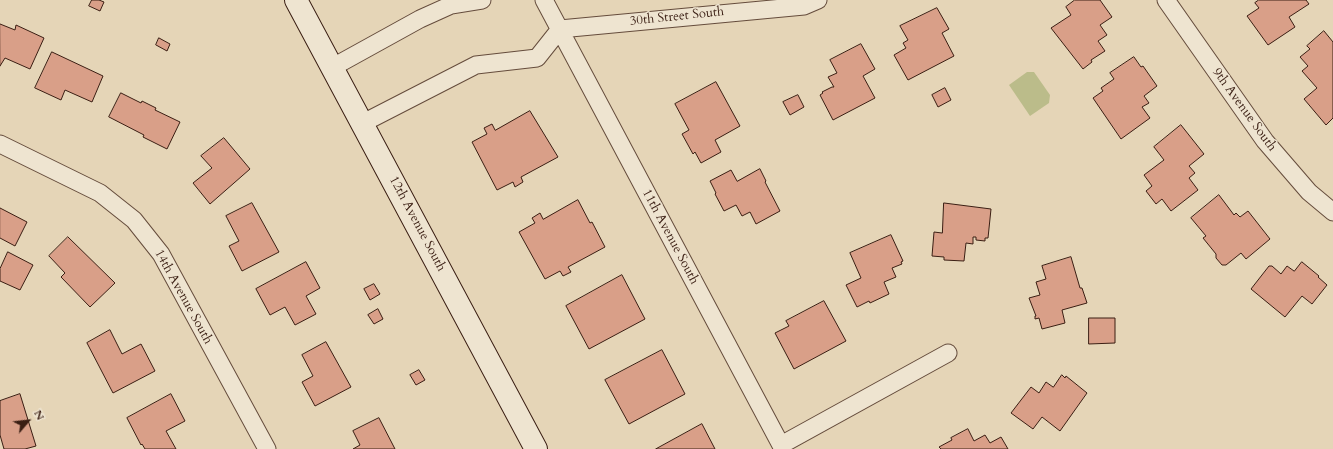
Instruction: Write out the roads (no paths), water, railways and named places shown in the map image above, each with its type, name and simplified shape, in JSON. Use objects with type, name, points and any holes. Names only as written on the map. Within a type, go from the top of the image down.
[{"type":"street","name":"12th Avenue South","points":[[296,0],[536,449]]},
{"type":"street","points":[[333,67],[420,19],[451,5],[482,0]]},
{"type":"street","points":[[363,123],[476,64],[537,58],[560,29],[544,0]]},
{"type":"street","name":"30th Street South","points":[[560,29],[804,6],[818,0]]},
{"type":"street","name":"9th Avenue South","points":[[1166,0],[1265,141],[1309,192],[1333,212]]},
{"type":"street","name":"11th Avenue South","points":[[560,29],[782,447],[948,353]]},
{"type":"street","name":"14th Avenue South","points":[[0,144],[100,193],[134,220],[161,254],[267,449]]}]
